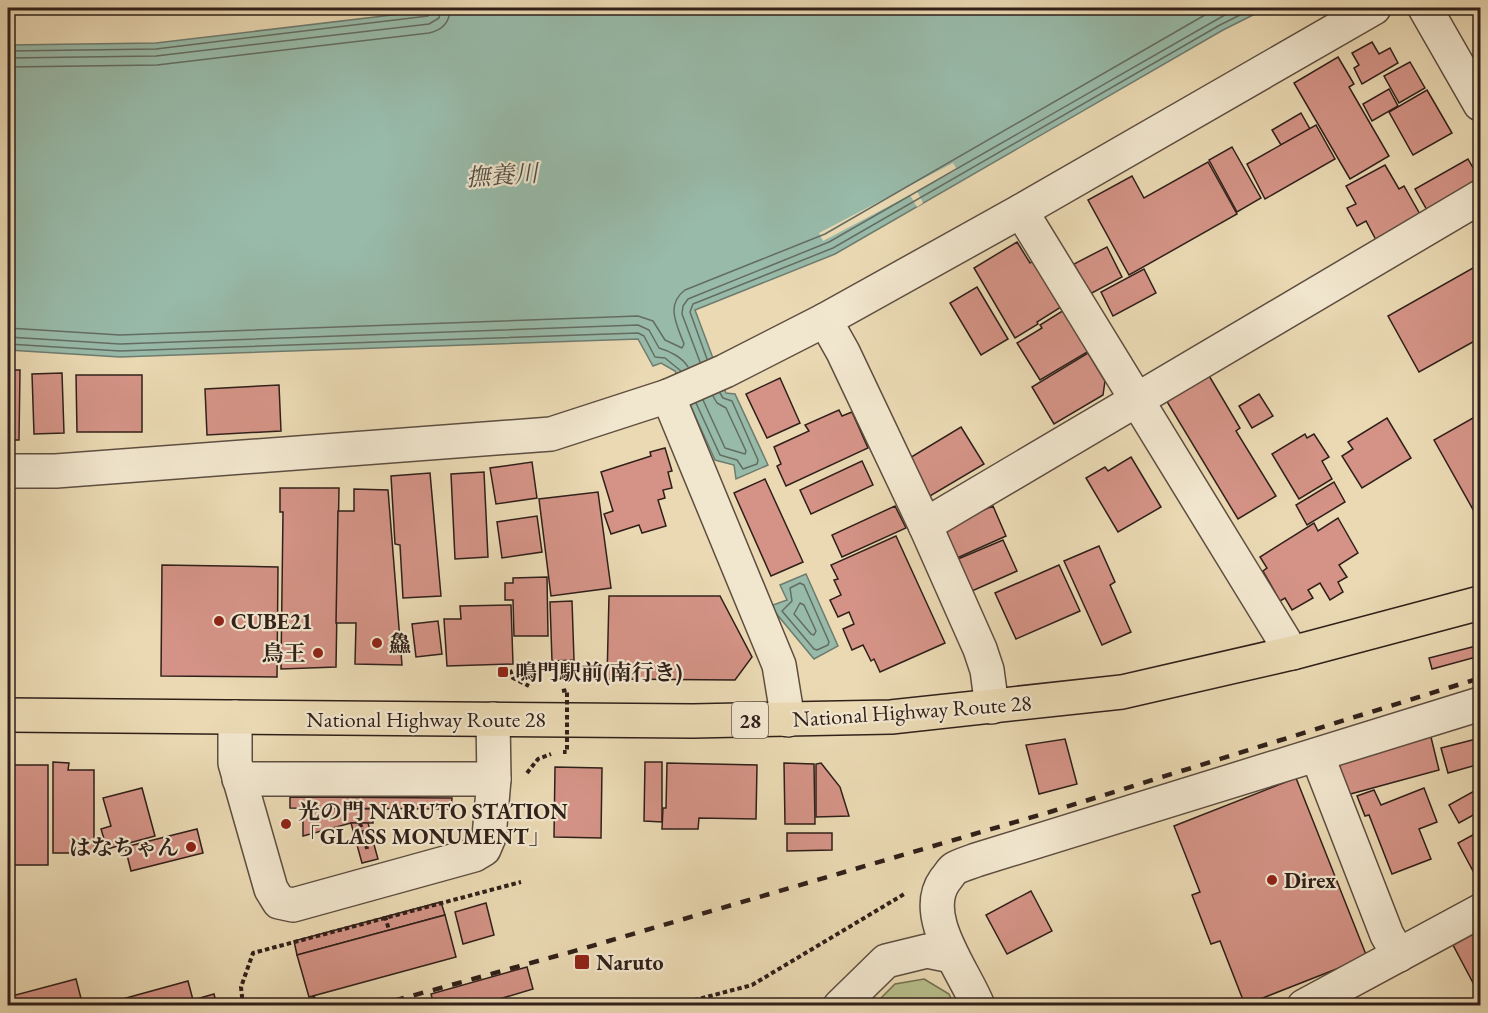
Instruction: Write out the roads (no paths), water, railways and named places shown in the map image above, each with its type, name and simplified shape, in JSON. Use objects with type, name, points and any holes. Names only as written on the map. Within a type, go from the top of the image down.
[{"type":"highway","name":"National Highway Route 28","points":[[8,715],[788,720],[891,717],[1122,692],[1292,653],[1480,603]]},
{"type":"street","points":[[8,471],[56,471],[551,434],[674,393],[725,371],[825,320],[1021,212],[1374,8]]},
{"type":"street","points":[[1425,8],[1480,104]]},
{"type":"street","points":[[925,525],[1480,197]]},
{"type":"street","points":[[1021,212],[1292,653]]},
{"type":"street","points":[[825,320],[843,352],[925,525],[980,649],[987,670],[992,707]]},
{"type":"street","points":[[674,393],[779,665],[788,720]]},
{"type":"street","points":[[977,999],[952,956],[940,927],[938,906],[941,886],[953,869],[1480,704]]},
{"type":"street","points":[[235,717],[235,763],[271,889],[279,902],[293,904],[474,855],[484,849],[489,837],[494,779],[493,719]]},
{"type":"street","points":[[1317,755],[1387,935],[1399,955]]},
{"type":"street","points":[[239,779],[494,779]]},
{"type":"street","points":[[1304,1005],[1480,911]]},
{"type":"street","points":[[840,1005],[886,961],[927,951],[952,956]]},
{"type":"water","name":"撫養川","points":[[451,8],[1267,8],[1223,30],[835,254],[695,310],[726,393],[735,394],[768,465],[736,479],[734,465],[715,460],[675,371],[661,363],[653,366],[638,339],[120,357],[8,350],[8,45],[156,43]]},
{"type":"water","points":[[806,574],[838,646],[814,659],[770,606],[787,600],[780,585]]},
{"type":"railway","points":[[375,1006],[578,950],[1053,811],[1480,678]]},
{"type":"place","name":"CUBE21","points":[[219,621]]},
{"type":"place","name":"鱻","points":[[377,643]]},
{"type":"place","name":"鳥王","points":[[318,653]]},
{"type":"place","name":"鳴門駅前(南行き)","points":[[503,672]]},
{"type":"place","name":"光の門 NARUTO STATION 「GLASS MONUMENT」","points":[[286,824]]},
{"type":"place","name":"はなちゃん","points":[[191,847]]},
{"type":"place","name":"Direx","points":[[1272,880]]},
{"type":"place","name":"Naruto","points":[[582,962]]}]
